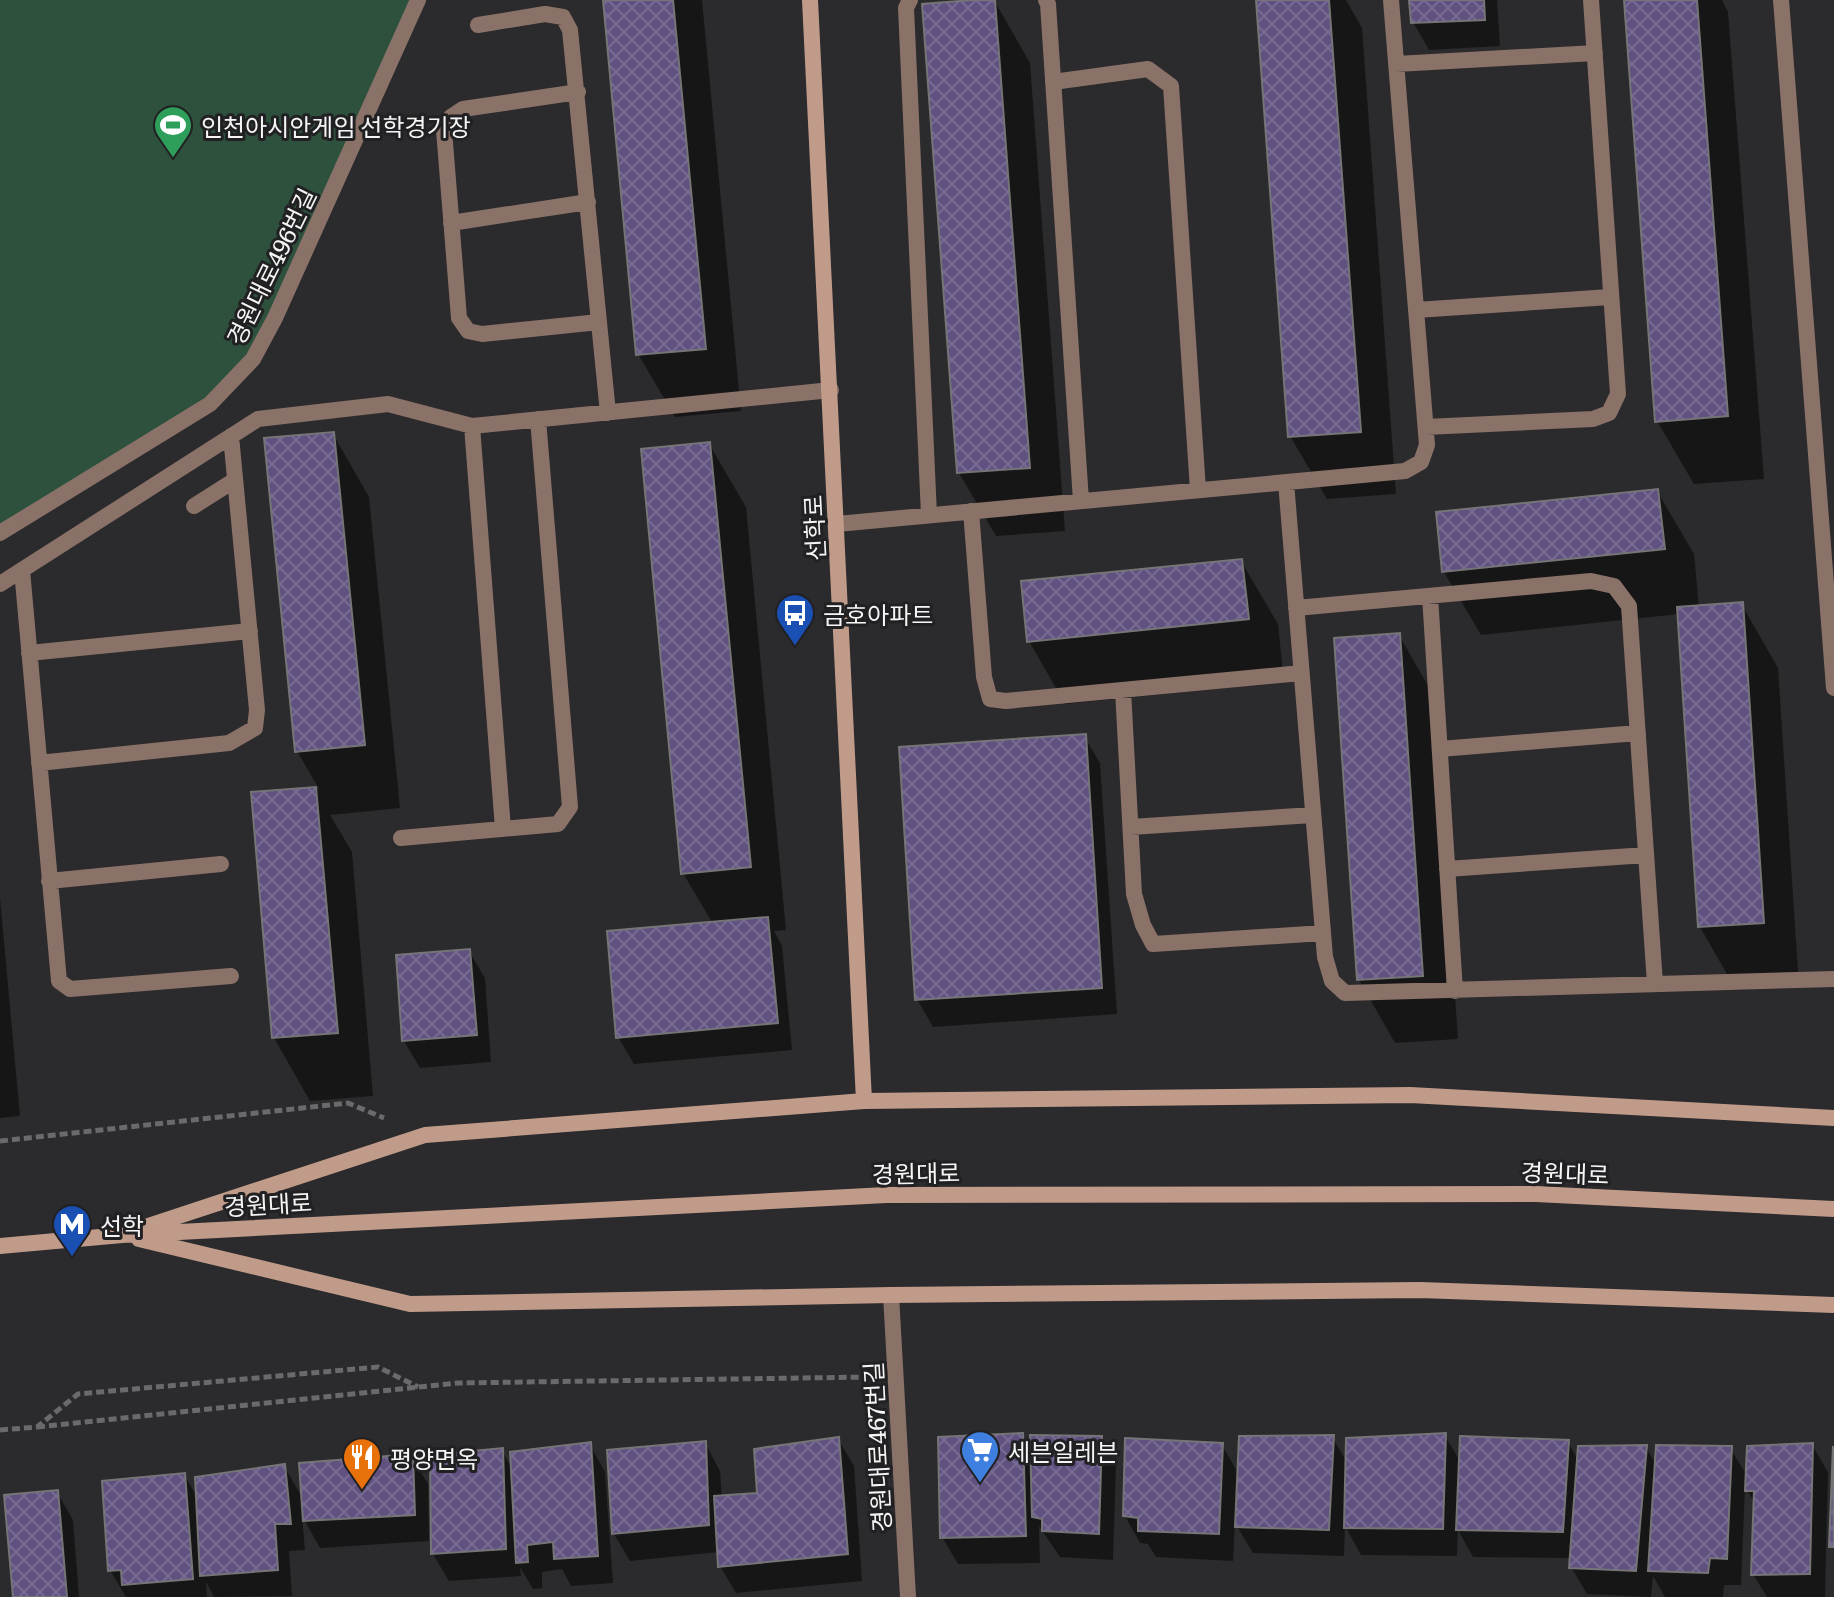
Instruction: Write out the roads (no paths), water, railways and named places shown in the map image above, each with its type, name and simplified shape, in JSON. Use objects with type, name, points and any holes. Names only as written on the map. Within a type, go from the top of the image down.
[{"type":"main road","name":"선학로","points":[[810,0],[864,1101]]},
{"type":"main road","points":[[122,1235],[425,1135],[864,1101],[1410,1095],[1834,1118]]},
{"type":"main road","name":"경원대로","points":[[0,1246],[122,1235],[886,1195],[1536,1194],[1834,1209]]},
{"type":"main road","points":[[122,1235],[410,1304],[1420,1290],[1834,1305]]},
{"type":"lane","name":"경원대로496번길","points":[[0,533],[210,404],[253,359],[275,318],[418,0]]},
{"type":"lane","points":[[910,0],[906,8],[929,515]]},
{"type":"lane","points":[[1046,0],[1081,501]]},
{"type":"lane","points":[[837,524],[1405,471],[1421,462],[1427,445],[1426,427],[1391,0]]},
{"type":"lane","points":[[1426,427],[1593,419],[1609,413],[1618,394],[1591,0]]},
{"type":"lane","points":[[1781,0],[1834,688]]},
{"type":"lane","points":[[478,25],[545,14],[563,17],[570,30],[608,413]]},
{"type":"lane","points":[[1396,64],[1595,53]]},
{"type":"lane","points":[[1053,82],[1148,69],[1171,86],[1198,490]]},
{"type":"lane","points":[[578,92],[463,109],[451,117],[444,130],[459,318],[468,331],[482,334],[599,322]]},
{"type":"lane","points":[[451,223],[588,202]]},
{"type":"lane","points":[[1416,310],[1610,297]]},
{"type":"lane","points":[[0,584],[258,419],[388,404],[472,426],[831,390]]},
{"type":"lane","points":[[401,838],[558,824],[570,807],[538,419]]},
{"type":"lane","points":[[472,426],[503,829]]},
{"type":"lane","points":[[39,763],[229,743],[255,728],[257,710],[231,436]]},
{"type":"lane","points":[[194,506],[235,480]]},
{"type":"lane","points":[[1286,482],[1325,957],[1332,981],[1345,993],[1834,979]]},
{"type":"lane","points":[[971,511],[984,677],[990,699],[1006,701],[1301,673]]},
{"type":"lane","points":[[22,570],[59,981],[70,989],[231,976]]},
{"type":"lane","points":[[1296,608],[1591,581],[1614,586],[1629,606],[1655,984]]},
{"type":"lane","points":[[1430,596],[1455,991]]},
{"type":"lane","points":[[29,653],[250,631]]},
{"type":"lane","points":[[1123,690],[1134,894],[1143,925],[1153,944],[1323,933]]},
{"type":"lane","points":[[1440,749],[1638,733]]},
{"type":"lane","points":[[1131,827],[1313,815]]},
{"type":"lane","points":[[1447,869],[1646,855]]},
{"type":"lane","points":[[49,881],[221,864]]},
{"type":"lane","name":"경원대로467번길","points":[[891,1295],[908,1597]]},
{"type":"place","name":"인천아시안게임 선학경기장","points":[[173,159]]},
{"type":"place","name":"금호아파트","points":[[795,647]]},
{"type":"place","name":"선학","points":[[72,1258]]},
{"type":"place","name":"세븐일레븐","points":[[980,1484]]},
{"type":"place","name":"평양면옥","points":[[362,1491]]}]
